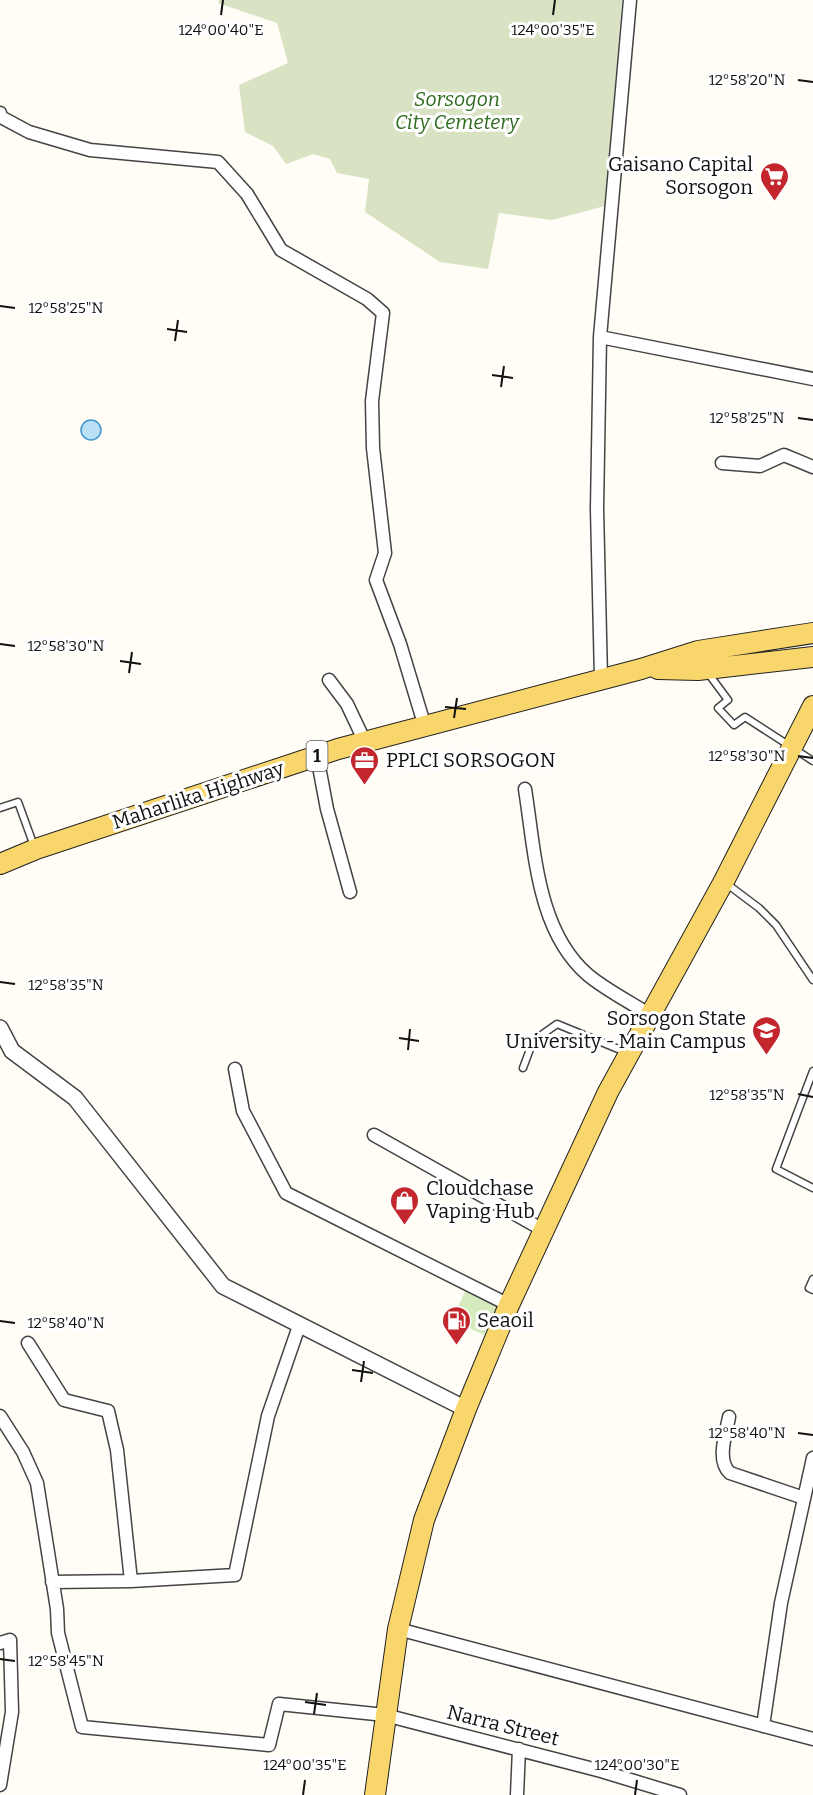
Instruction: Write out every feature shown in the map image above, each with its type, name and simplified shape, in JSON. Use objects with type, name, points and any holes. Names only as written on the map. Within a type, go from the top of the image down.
[{"type":"main road","name":"Maharlika Highway","points":[[0,864],[36,849],[365,742],[641,669],[698,651],[813,633]]},
{"type":"main road","name":"Maharlika Highway","points":[[641,669],[705,669],[813,657]]},
{"type":"main road","points":[[375,1795],[398,1629],[424,1521],[466,1409],[509,1305],[608,1092],[724,881],[793,750],[813,706]]},
{"type":"street","points":[[601,678],[597,509],[600,337],[630,0]]},
{"type":"street","points":[[0,113],[1,117],[30,132],[90,150],[218,162],[247,194],[281,250],[367,299],[383,313],[372,401],[373,448],[385,553],[376,580],[400,644],[425,727]]},
{"type":"street","points":[[600,337],[813,379]]},
{"type":"street","points":[[722,463],[760,466],[784,455],[813,467]]},
{"type":"street","points":[[329,680],[347,704],[365,742]]},
{"type":"street","points":[[317,756],[327,809],[350,892]]},
{"type":"street","points":[[525,789],[546,909],[564,949],[589,975],[650,1015]]},
{"type":"street","points":[[0,1028],[12,1052],[75,1098],[223,1286],[466,1409]]},
{"type":"street","points":[[235,1069],[243,1111],[286,1193],[509,1305]]},
{"type":"street","points":[[374,1135],[545,1231]]},
{"type":"street","points":[[0,1416],[23,1452],[36,1483],[52,1581],[131,1581],[235,1575],[268,1416],[299,1326]]},
{"type":"street","points":[[28,1342],[64,1400],[108,1411],[117,1450],[131,1581]]},
{"type":"street","points":[[729,1417],[722,1459],[723,1468],[730,1473],[804,1498]]},
{"type":"street","points":[[763,1726],[781,1603],[813,1458]]},
{"type":"street","name":"Narra Street","points":[[52,1581],[58,1633],[82,1727],[268,1745],[279,1704],[385,1715],[601,1771],[640,1790],[680,1795]]},
{"type":"street","points":[[398,1629],[813,1739]]},
{"type":"street","points":[[0,1643],[10,1640],[12,1712],[0,1785]]},
{"type":"street","points":[[518,1795],[519,1749]]},
{"type":"lane","points":[[705,669],[728,700],[718,708],[734,725],[745,717],[813,761]]},
{"type":"lane","points":[[0,808],[18,802],[36,849]]},
{"type":"lane","points":[[724,881],[759,908],[776,925],[813,980]]},
{"type":"lane","points":[[523,1068],[532,1041],[557,1024],[629,1053]]},
{"type":"lane","points":[[813,1071],[776,1168],[813,1188]]},
{"type":"lane","points":[[813,1279],[809,1288],[813,1290]]},
{"type":"green space","name":"Sorsogon City Cemetery","points":[[219,0],[622,0],[605,206],[552,220],[499,213],[488,269],[440,262],[365,212],[369,179],[337,173],[330,159],[313,154],[286,164],[273,146],[245,132],[239,85],[288,63],[277,23],[218,3]]},
{"type":"green space","points":[[466,1289],[499,1304],[484,1335],[452,1320]]},
{"type":"water","points":[[91,420],[98,423],[101,430],[98,437],[91,440],[84,437],[81,430],[84,423]]},
{"type":"place","name":"Gaisano Capital Sorsogon","points":[[774,202]]},
{"type":"place","name":"PPLCI SORSOGON","points":[[365,786]]},
{"type":"place","name":"Sorsogon State University - Main Campus","points":[[767,1056]]},
{"type":"place","name":"Cloudchase Vaping Hub","points":[[405,1226]]},
{"type":"place","name":"Seaoil","points":[[456,1346]]}]
